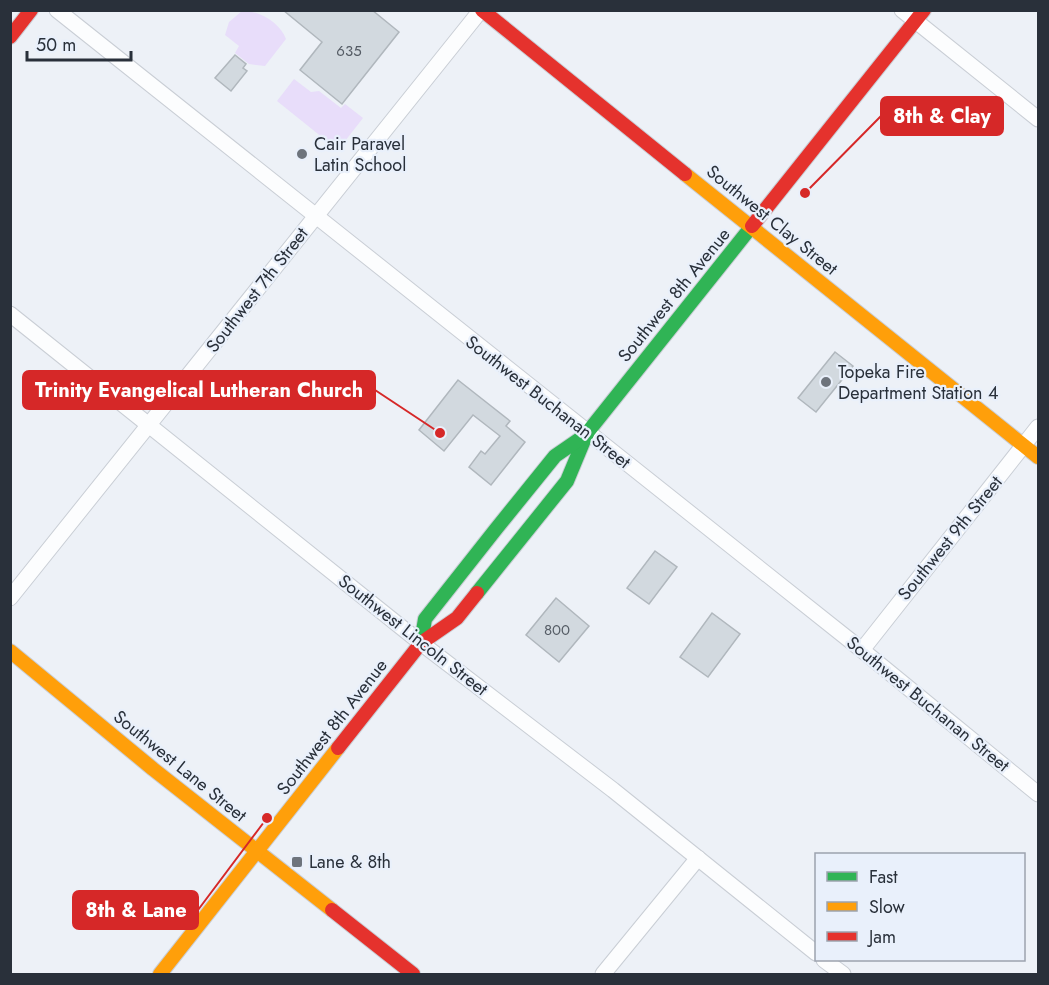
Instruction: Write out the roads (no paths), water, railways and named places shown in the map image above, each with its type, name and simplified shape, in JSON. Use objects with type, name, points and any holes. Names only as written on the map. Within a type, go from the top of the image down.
[{"type":"street","points":[[10,37],[32,10]]},
{"type":"street","name":"Southwest Buchanan Street","points":[[57,10],[862,650],[1038,794]]},
{"type":"street","name":"Southwest 7th Street","points":[[10,598],[482,10]]},
{"type":"street","name":"Southwest Clay Street","points":[[482,10],[1038,457]]},
{"type":"street","points":[[902,10],[920,16],[1038,119]]},
{"type":"street","name":"Southwest 8th Avenue","points":[[421,643],[426,619],[496,529],[555,456],[587,433],[920,16]]},
{"type":"street","name":"Southwest Lincoln Street","points":[[10,314],[421,643],[698,858],[815,952]]},
{"type":"street","name":"Southwest 9th Street","points":[[862,650],[1038,427]]},
{"type":"street","name":"Southwest 8th Avenue","points":[[160,975],[421,643],[457,618],[567,481],[587,433]]},
{"type":"street","name":"Southwest Lane Street","points":[[10,651],[412,975]]},
{"type":"street","points":[[603,975],[698,858]]},
{"type":"street","points":[[825,961],[843,975]]},
{"type":"place","name":"Cair Paravel Latin School","points":[[302,154]]},
{"type":"place","name":"8th & Clay","points":[[805,193]]},
{"type":"place","name":"Topeka Fire Department Station 4","points":[[826,382]]},
{"type":"place","name":"Trinity Evangelical Lutheran Church","points":[[440,433]]},
{"type":"place","name":"8th & Lane","points":[[267,818]]},
{"type":"place","name":"Lane & 8th","points":[[297,862]]}]
